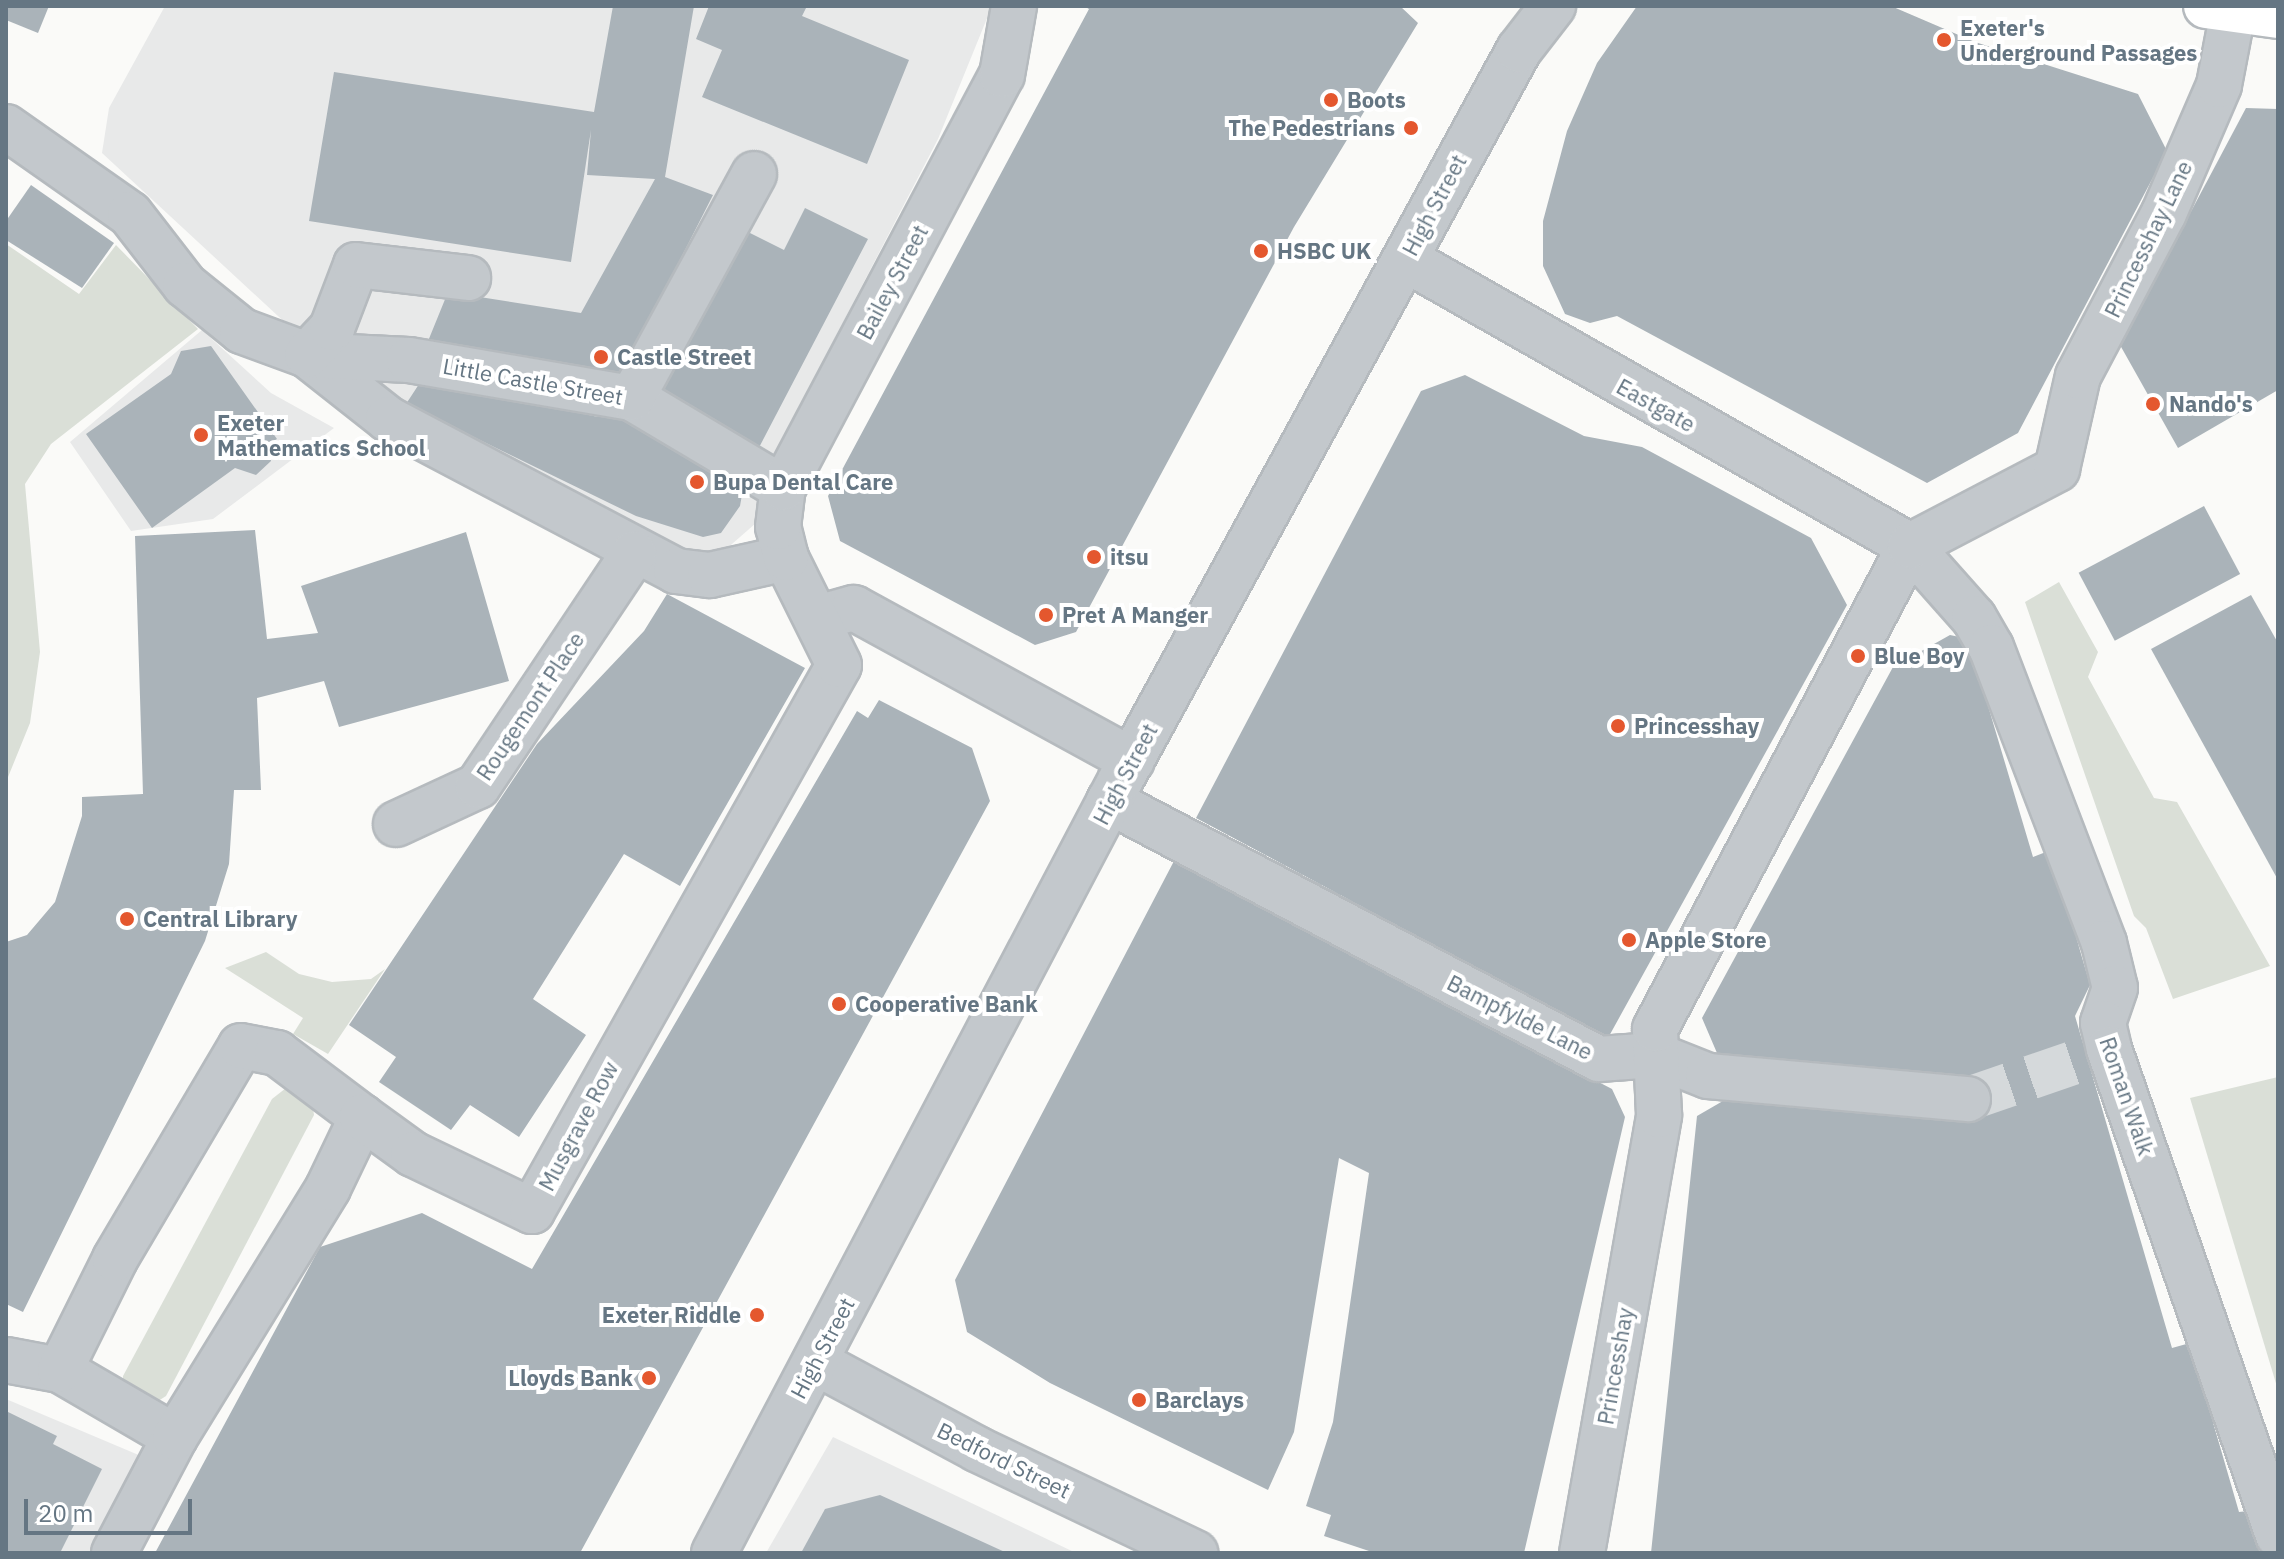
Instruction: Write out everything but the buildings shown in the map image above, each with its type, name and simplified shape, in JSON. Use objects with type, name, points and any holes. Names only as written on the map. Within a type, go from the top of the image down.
[{"type":"main road","points":[[2224,8],[2278,16]]},
{"type":"street","name":"Bailey Street","points":[[786,558],[778,527],[783,488],[1002,75],[1014,6]]},
{"type":"street","name":"High Street","points":[[714,1553],[1109,801],[1519,50],[1553,6]]},
{"type":"street","name":"Princesshay Lane","points":[[1910,546],[2057,469],[2078,376],[2164,213],[2219,85],[2224,8]]},
{"type":"street","points":[[6,127],[130,214],[185,285],[242,331],[307,355],[388,419],[634,553],[676,571],[710,575],[786,558]]},
{"type":"street","points":[[632,398],[754,174]]},
{"type":"street","name":"Eastgate","points":[[1405,259],[1910,546]]},
{"type":"street","points":[[307,355],[332,328],[356,265],[468,278]]},
{"type":"street","name":"Little Castle Street","points":[[307,355],[409,360],[632,398],[783,488]]},
{"type":"street","name":"Roman Walk","points":[[1910,546],[1991,647],[2104,943],[2115,988],[2103,1023],[2098,1054],[2278,1535]]},
{"type":"street","name":"Princesshay","points":[[1582,1553],[1659,1115],[1655,1029],[1910,546]]},
{"type":"street","name":"Rougemont Place","points":[[396,824],[478,786],[634,553]]},
{"type":"street","name":"Musgrave Row","points":[[362,1117],[413,1154],[532,1211],[661,972],[826,693],[839,665],[786,558]]},
{"type":"street","points":[[818,618],[854,608],[1132,760]]},
{"type":"street","name":"Bampfylde Lane","points":[[1109,801],[1599,1059],[1655,1055],[1708,1076],[1968,1099]]},
{"type":"street","points":[[60,1370],[115,1259],[241,1046],[277,1053],[362,1117],[328,1188],[175,1437],[114,1553]]},
{"type":"street","points":[[6,1360],[60,1370],[175,1437]]},
{"type":"street","name":"Bedford Street","points":[[815,1362],[977,1449],[1174,1548]]},
{"type":"shaded area","points":[[165,6],[992,6],[938,139],[825,357],[765,515],[724,551],[673,549],[320,355],[102,153],[109,108]]},
{"type":"shaded area","points":[[6,244],[79,294],[116,245],[198,329],[51,444],[25,484],[40,652],[30,723],[6,782]]},
{"type":"shaded area","name":"Exeter Mathematics School","points":[[202,330],[271,393],[334,428],[213,519],[131,531],[70,442]]},
{"type":"shaded area","points":[[2059,582],[2098,652],[2088,677],[2154,798],[2177,802],[2270,966],[2173,999],[2146,928],[2134,916],[2025,602]]},
{"type":"shaded area","points":[[266,952],[299,974],[332,982],[371,979],[385,969],[328,1054],[293,1034],[303,1018],[225,968]]},
{"type":"shaded area","points":[[2278,1077],[2278,1390],[2190,1098]]},
{"type":"shaded area","points":[[286,1088],[312,1101],[314,1115],[166,1396],[155,1403],[123,1388],[123,1376],[272,1099]]},
{"type":"shaded area","points":[[6,1399],[141,1456],[89,1553],[6,1553]]},
{"type":"shaded area","points":[[833,1437],[1076,1553],[766,1553]]},
{"type":"tunnel","points":[[1968,1099],[2087,1058]]},
{"type":"place","name":"Exeter's Underground Passages","points":[[1944,40]]},
{"type":"place","name":"Boots","points":[[1331,100]]},
{"type":"place","name":"The Pedestrians","points":[[1411,128]]},
{"type":"place","name":"HSBC UK","points":[[1261,251]]},
{"type":"place","name":"Castle Street","points":[[601,357]]},
{"type":"place","name":"Nando's","points":[[2153,404]]},
{"type":"place","name":"Exeter Mathematics School","points":[[201,435]]},
{"type":"place","name":"Bupa Dental Care","points":[[697,482]]},
{"type":"place","name":"itsu","points":[[1094,557]]},
{"type":"place","name":"Pret A Manger","points":[[1046,615]]},
{"type":"place","name":"Blue Boy","points":[[1858,656]]},
{"type":"place","name":"Princesshay","points":[[1618,726]]},
{"type":"place","name":"Central Library","points":[[127,919]]},
{"type":"place","name":"Apple Store","points":[[1629,940]]},
{"type":"place","name":"Cooperative Bank","points":[[839,1004]]},
{"type":"place","name":"Exeter Riddle","points":[[757,1315]]},
{"type":"place","name":"Lloyds Bank","points":[[649,1378]]},
{"type":"place","name":"Barclays","points":[[1139,1400]]}]
